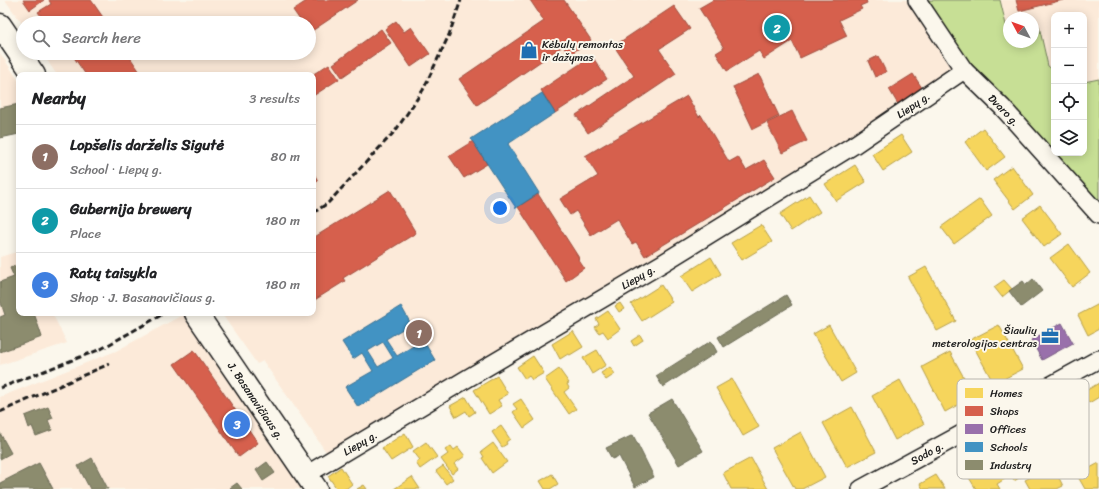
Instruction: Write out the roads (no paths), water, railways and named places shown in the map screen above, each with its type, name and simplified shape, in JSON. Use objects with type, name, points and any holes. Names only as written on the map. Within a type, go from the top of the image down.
[{"type":"main road","points":[[0,25],[16,49]]},
{"type":"main road","points":[[24,60],[32,72]]},
{"type":"main road","name":"J. Basanavičiaus g.","points":[[198,316],[311,482]]},
{"type":"street","name":"Dvaro g.","points":[[917,0],[964,70],[1002,107],[1099,215]]},
{"type":"street","name":"Liepų g.","points":[[311,482],[469,377],[663,263],[854,145],[964,70]]},
{"type":"street","name":"Sodo g.","points":[[1062,379],[1099,359]]},
{"type":"street","name":"Sodo g.","points":[[861,489],[957,437]]},
{"type":"railway","points":[[316,211],[328,203],[396,130],[423,90],[449,35],[461,0]]},
{"type":"railway","points":[[0,388],[101,349],[160,316]]},
{"type":"railway","points":[[0,412],[109,364]]},
{"type":"place","name":"Gubernija brewery","points":[[777,28]]},
{"type":"place","name":"Kėbulų remontas ir dažymas","points":[[529,50]]},
{"type":"place","name":"Lopšelis darželis Sigutė","points":[[419,333]]},
{"type":"place","name":"Šiaulių meterologijos centras","points":[[1050,336]]},
{"type":"place","name":"Ratų taisykla","points":[[237,424]]}]
